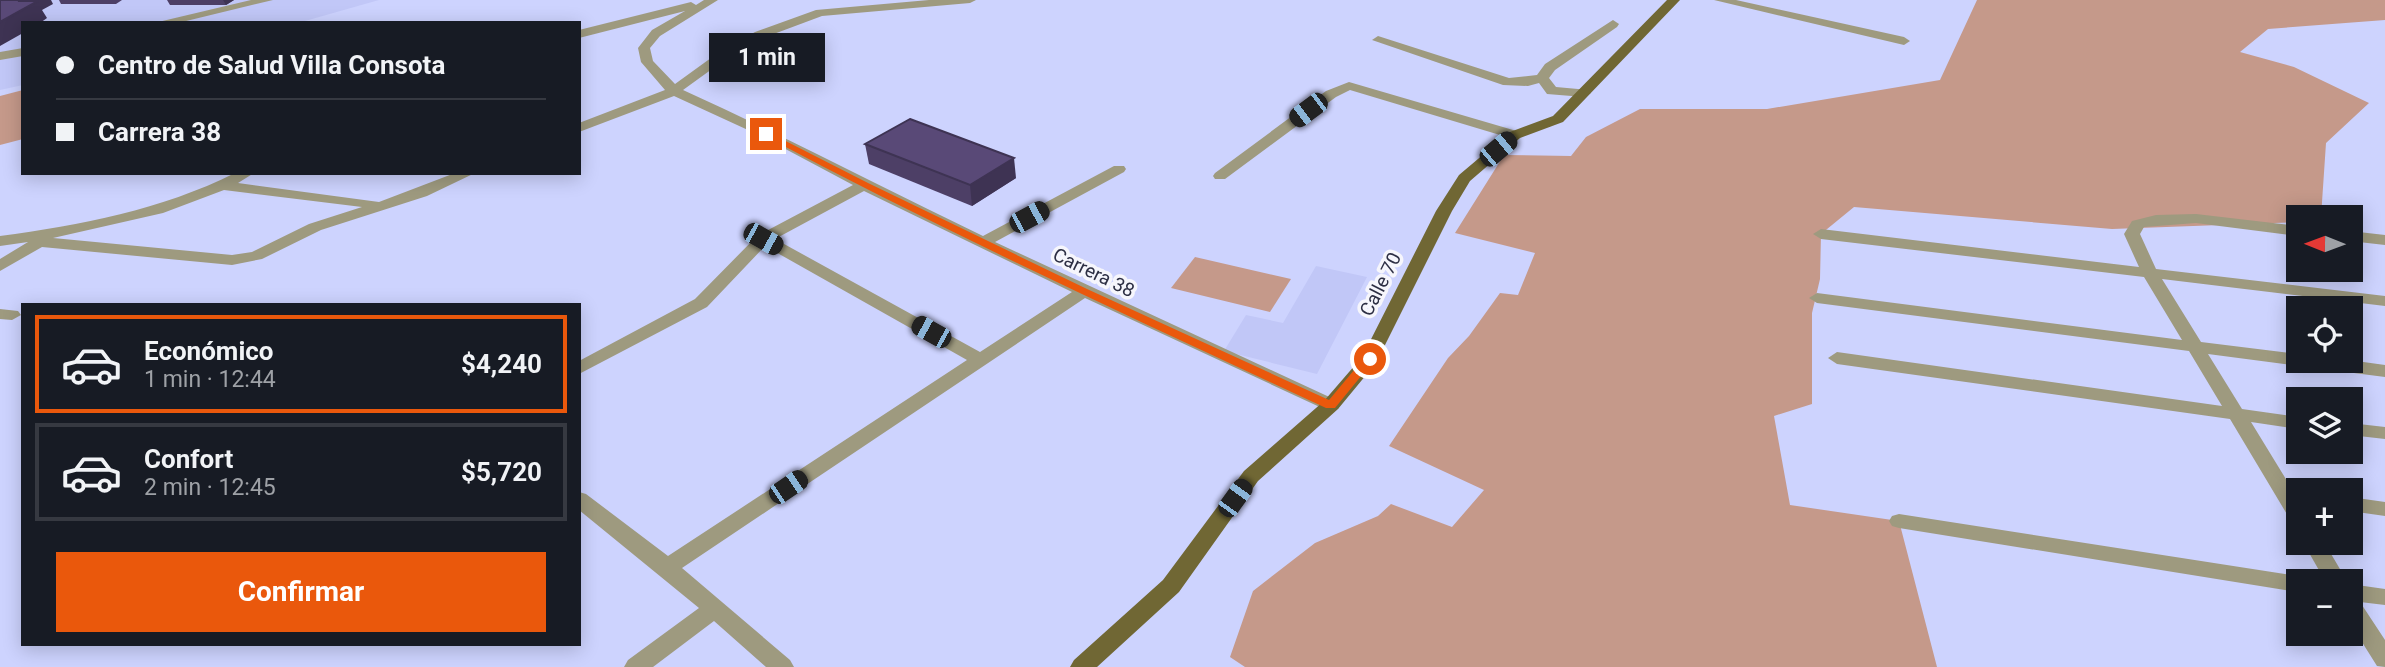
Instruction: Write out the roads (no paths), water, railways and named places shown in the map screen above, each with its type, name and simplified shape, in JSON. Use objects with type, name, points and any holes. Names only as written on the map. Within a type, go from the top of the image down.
[{"type":"main road","name":"Calle 70","points":[[1082,667],[1171,586],[1251,476],[1331,405],[1370,359],[1444,211],[1464,178],[1515,135],[1558,120],[1674,0]]},
{"type":"street","points":[[168,21],[267,0]]},
{"type":"street","points":[[674,91],[647,62],[644,48],[656,33],[712,0]]},
{"type":"street","points":[[581,34],[712,0]]},
{"type":"street","points":[[581,127],[674,91],[726,53],[759,35],[820,13],[970,0]]},
{"type":"street","points":[[1720,0],[1904,41]]},
{"type":"street","points":[[632,21],[656,33]]},
{"type":"street","points":[[1378,40],[1508,82],[1528,82],[1542,78],[1550,67],[1613,24]]},
{"type":"street","points":[[0,57],[21,52]]},
{"type":"street","points":[[1542,78],[1552,90],[1584,93]]},
{"type":"street","points":[[1220,176],[1331,94],[1349,86],[1515,135]]},
{"type":"street","name":"Carrera 38","points":[[674,91],[1084,291],[1331,405]]},
{"type":"street","points":[[984,242],[1119,169]]},
{"type":"street","points":[[0,241],[45,238],[124,219],[224,186],[243,175]]},
{"type":"street","points":[[0,266],[45,238],[232,260],[256,256],[315,227],[422,193],[463,175]]},
{"type":"street","points":[[581,367],[701,303],[763,239],[864,185]]},
{"type":"street","points":[[224,186],[379,205]]},
{"type":"street","points":[[2286,230],[2186,219],[2154,219],[2138,224],[2132,234],[2151,275],[2194,346],[2236,415],[2286,487]]},
{"type":"street","points":[[1821,234],[2385,301]]},
{"type":"street","points":[[2363,237],[2385,240]]},
{"type":"street","points":[[763,239],[979,359]]},
{"type":"street","points":[[667,567],[1084,291]]},
{"type":"street","points":[[1818,298],[2286,358]]},
{"type":"street","points":[[1838,358],[2286,421]]},
{"type":"street","points":[[2363,368],[2385,371]]},
{"type":"street","points":[[2363,430],[2385,433]]},
{"type":"street","points":[[581,501],[667,567],[713,610],[782,667]]},
{"type":"street","points":[[2363,506],[2385,509]]},
{"type":"street","points":[[1899,521],[2286,582]]},
{"type":"street","points":[[2363,594],[2385,597]]},
{"type":"street","points":[[636,667],[713,610]]},
{"type":"street","points":[[2363,624],[2385,659]]}]
